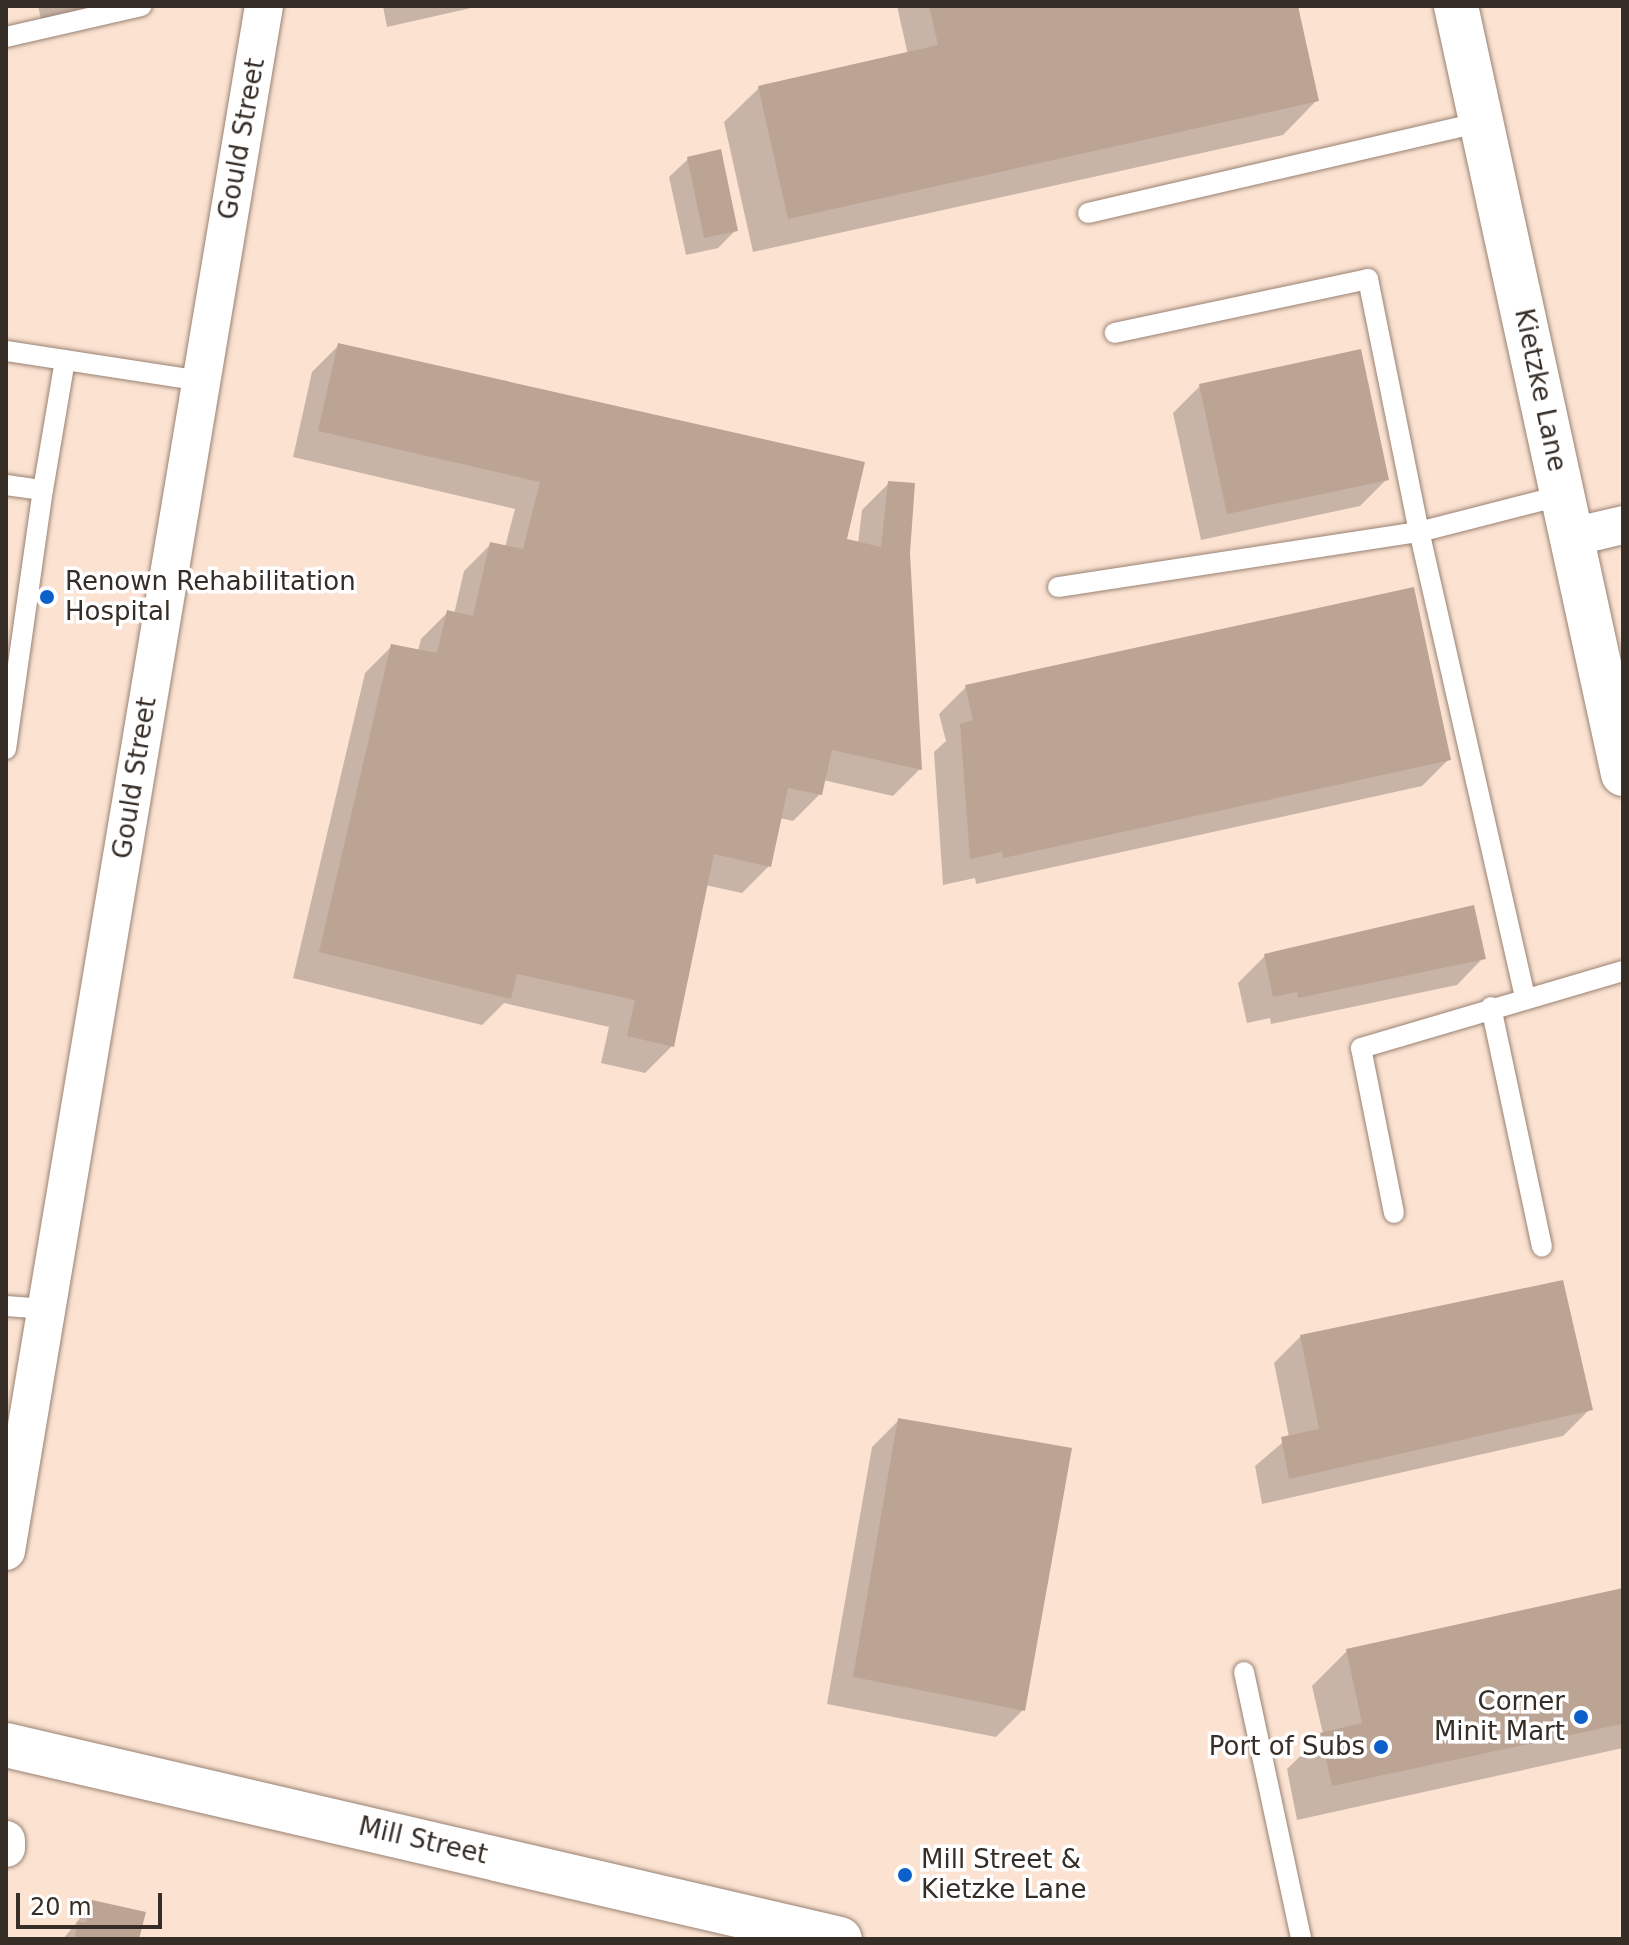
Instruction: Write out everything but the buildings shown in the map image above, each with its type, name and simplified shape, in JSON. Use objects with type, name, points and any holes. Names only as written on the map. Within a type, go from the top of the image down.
[{"type":"main road","name":"Kietzke Lane","points":[[1456,6],[1572,537],[1616,703],[1623,774]]},
{"type":"main road","name":"Mill Street","points":[[6,1745],[840,1939]]},
{"type":"street","name":"Gould Street","points":[[6,1551],[264,6]]},
{"type":"street","points":[[1572,537],[1623,525]]},
{"type":"street","points":[[6,1840],[6,1848]]},
{"type":"lane","points":[[6,37],[141,6]]},
{"type":"lane","points":[[1088,213],[1481,122]]},
{"type":"lane","points":[[1115,333],[1368,279],[1419,532],[1525,997]]},
{"type":"lane","points":[[6,351],[201,381]]},
{"type":"lane","points":[[6,749],[65,360]]},
{"type":"lane","points":[[6,485],[43,490]]},
{"type":"lane","points":[[1058,587],[1419,532],[1563,495]]},
{"type":"lane","points":[[1394,1213],[1361,1048],[1525,997],[1623,971]]},
{"type":"lane","points":[[1491,1007],[1542,1247]]},
{"type":"lane","points":[[6,1306],[46,1309]]},
{"type":"lane","points":[[1244,1672],[1301,1939]]},
{"type":"place","name":"Renown Rehabilitation Hospital","points":[[47,597]]},
{"type":"place","name":"Corner Minit Mart","points":[[1581,1717]]},
{"type":"place","name":"Port of Subs","points":[[1381,1747]]},
{"type":"place","name":"Mill Street & Kietzke Lane","points":[[905,1875]]}]
